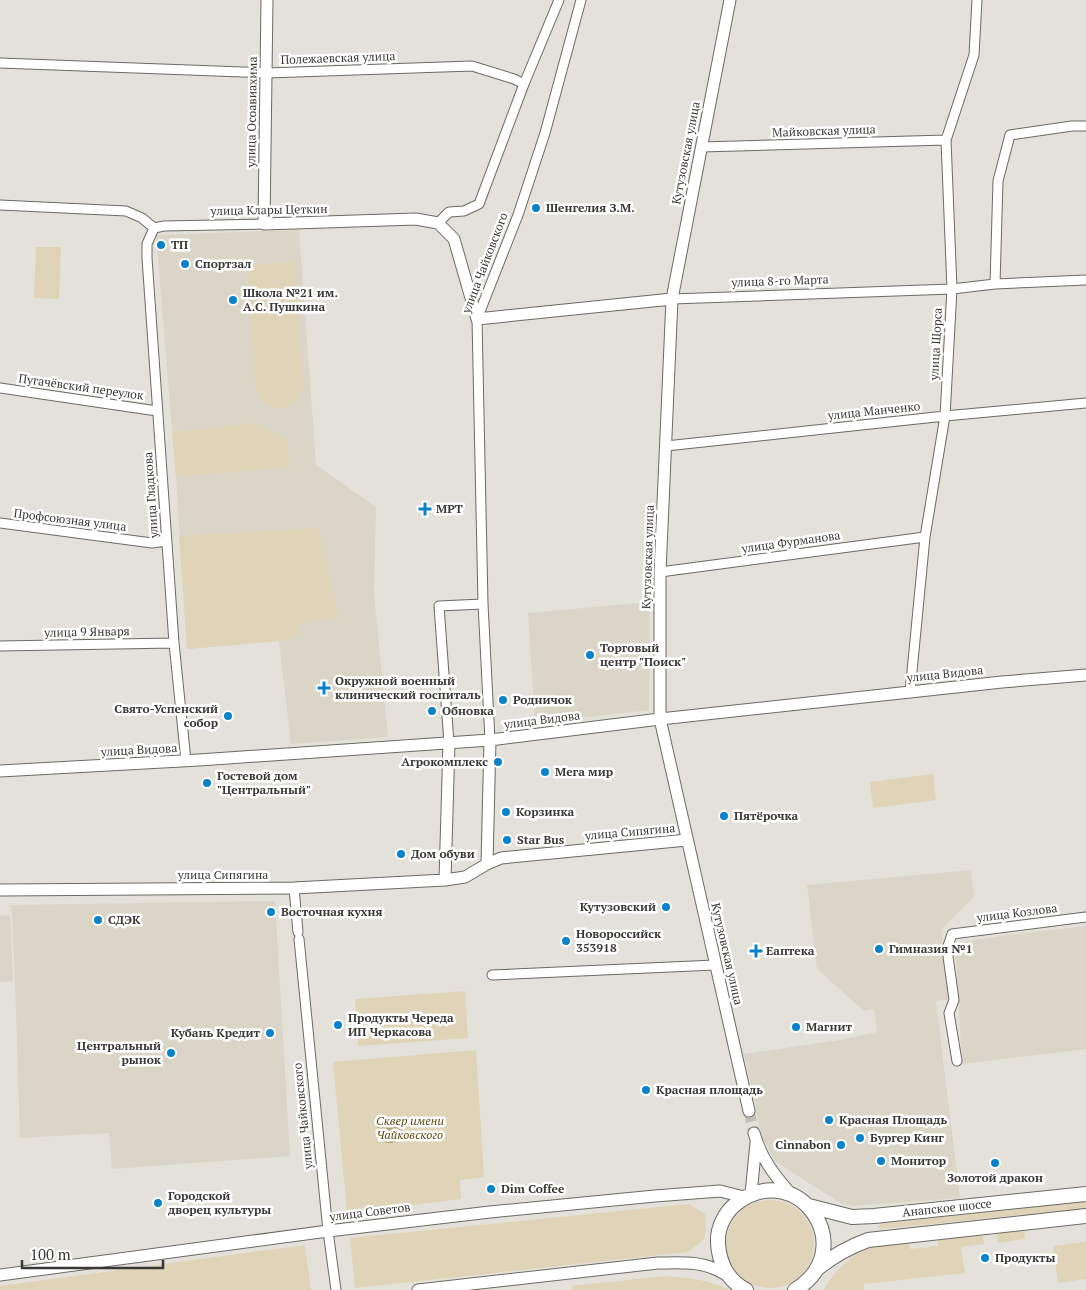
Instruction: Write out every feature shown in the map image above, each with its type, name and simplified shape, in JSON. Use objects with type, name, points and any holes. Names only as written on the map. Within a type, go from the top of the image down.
[{"type":"highway","points":[[744,1289],[729,1276],[722,1265],[718,1240],[720,1227],[734,1205],[748,1196],[764,1191],[778,1191],[791,1194],[809,1206],[818,1220],[823,1236],[823,1252],[811,1279]]},
{"type":"highway","name":"Анапское шоссе","points":[[809,1206],[852,1217],[1086,1194]]},
{"type":"highway","name":"Анапское шоссе","points":[[795,1290],[803,1286],[838,1254],[868,1240],[1086,1216]]},
{"type":"street","name":"улица Осоавиахима","points":[[264,224],[267,0]]},
{"type":"street","points":[[476,319],[454,239],[438,223],[449,212],[464,211],[479,204],[524,84],[559,0]]},
{"type":"street","name":"улица Чайковского","points":[[487,864],[490,740],[483,591],[476,319],[518,215],[542,142],[581,0]]},
{"type":"street","name":"Кутузовская улица","points":[[730,0],[672,299],[660,572],[660,719],[749,1111]]},
{"type":"street","name":"улица Щорса","points":[[910,692],[925,537],[945,416],[952,289],[946,140],[974,55],[977,0]]},
{"type":"street","name":"Полежаевская улица","points":[[0,64],[267,73],[472,66],[524,84]]},
{"type":"street","points":[[995,284],[998,181],[1010,135],[1072,126],[1086,126]]},
{"type":"street","name":"Майковская улица","points":[[702,147],[946,140]]},
{"type":"street","points":[[0,205],[126,211],[142,218],[154,228]]},
{"type":"street","name":"улица Клары Цеткин","points":[[154,228],[164,226],[416,219],[438,223]]},
{"type":"street","name":"улица Гладкова","points":[[154,228],[148,244],[147,258],[174,643],[186,761]]},
{"type":"street","name":"улица 8-го Марта","points":[[476,319],[672,299],[952,289],[995,284],[1086,280]]},
{"type":"street","name":"Пугачёвский переулок","points":[[0,388],[157,411]]},
{"type":"street","name":"улица Манченко","points":[[666,446],[1086,403]]},
{"type":"street","name":"Профсоюзная улица","points":[[0,523],[152,543],[167,541]]},
{"type":"street","name":"улица Фурманова","points":[[660,572],[925,537]]},
{"type":"street","points":[[445,880],[449,743],[439,606],[484,604]]},
{"type":"street","name":"улица 9 Января","points":[[0,646],[174,643]]},
{"type":"street","name":"улица Видова","points":[[0,771],[186,761],[490,740],[660,719],[992,683],[1086,675]]},
{"type":"street","name":"улица Сипягина","points":[[0,890],[294,888],[445,880],[465,877],[500,858],[687,840]]},
{"type":"street","name":"улица Чайковского","points":[[294,888],[328,1231],[336,1290]]},
{"type":"street","name":"улица Козлова","points":[[956,1061],[949,1013],[954,1000],[947,949],[952,934],[1086,917]]},
{"type":"street","points":[[492,975],[715,965]]},
{"type":"street","points":[[748,1196],[755,1137],[763,1157],[774,1176],[791,1194]]},
{"type":"street","name":"улица Советов","points":[[0,1275],[328,1231],[490,1212],[720,1191],[748,1196]]},
{"type":"street","points":[[418,1290],[658,1263],[686,1262],[705,1265],[729,1276]]},
{"type":"shaded area","points":[[299,230],[316,465],[376,507],[374,594],[388,737],[291,744],[279,641],[187,649],[176,477],[156,235]]},
{"type":"shaded area","points":[[650,602],[649,710],[535,723],[528,613]]},
{"type":"shaded area","points":[[971,870],[974,897],[941,930],[950,999],[936,1001],[960,1198],[852,1206],[842,1204],[774,1160],[762,1138],[744,1054],[840,1040],[877,1032],[874,1009],[864,1011],[817,969],[807,885]]},
{"type":"shaded area","points":[[275,901],[290,1156],[112,1169],[109,1133],[20,1138],[15,981],[10,905]]},
{"type":"shaded area","points":[[10,915],[13,981],[0,982],[0,916]]},
{"type":"shaded area","points":[[1086,926],[1086,1049],[962,1064],[955,943]]},
{"type":"shaded area","points":[[390,1117],[399,1121],[403,1130],[399,1139],[390,1143],[381,1139],[377,1130],[381,1121]]},
{"type":"green space","points":[[36,247],[61,247],[59,299],[34,298]]},
{"type":"green space","points":[[295,262],[303,389],[299,398],[293,404],[278,408],[270,407],[258,396],[255,387],[247,265]]},
{"type":"green space","points":[[256,423],[288,439],[289,467],[176,477],[172,432]]},
{"type":"green space","points":[[319,528],[339,618],[300,622],[300,635],[279,641],[187,649],[179,536]]},
{"type":"green space","points":[[933,774],[936,800],[873,808],[870,782]]},
{"type":"green space","points":[[465,991],[468,1038],[358,1046],[355,999]]},
{"type":"green space","name":"Сквер имени Чайковского","points":[[476,1050],[484,1177],[460,1180],[461,1199],[347,1213],[333,1062]]},
{"type":"green space","points":[[770,1200],[787,1203],[795,1207],[807,1219],[811,1227],[814,1244],[811,1261],[807,1269],[795,1281],[787,1285],[770,1288],[753,1285],[745,1281],[733,1269],[729,1261],[726,1244],[729,1227],[733,1219],[745,1207],[753,1203]]},
{"type":"green space","points":[[1086,1201],[1086,1209],[880,1229],[878,1227],[880,1224]]},
{"type":"green space","points":[[689,1204],[705,1214],[706,1233],[699,1244],[687,1252],[355,1288],[350,1238]]},
{"type":"green space","points":[[1024,1229],[1025,1239],[998,1243],[996,1233]]},
{"type":"green space","points":[[982,1233],[984,1244],[961,1247],[965,1273],[864,1284],[864,1290],[824,1290],[844,1264],[858,1253],[873,1246],[908,1240],[910,1249],[938,1246],[938,1239]]},
{"type":"green space","points":[[1086,1242],[1086,1279],[1058,1283],[1053,1246]]},
{"type":"green space","points":[[305,1245],[311,1290],[0,1290],[0,1286]]},
{"type":"green space","points":[[665,1276],[706,1281],[728,1290],[572,1290],[571,1286]]},
{"type":"tunnel","points":[[749,1111],[754,1133]]},
{"type":"place","name":"Шенгелия З.М.","points":[[536,208]]},
{"type":"place","name":"ТП","points":[[161,245]]},
{"type":"place","name":"Спортзал","points":[[185,264]]},
{"type":"place","name":"Школа №21 им. А.С. Пушкина","points":[[233,300]]},
{"type":"place","name":"МРТ","points":[[425,509]]},
{"type":"place","name":"Торговый центр \"Поиск\"","points":[[590,655]]},
{"type":"place","name":"Окружной военный клинический госпиталь","points":[[324,688]]},
{"type":"place","name":"Родничок","points":[[503,700]]},
{"type":"place","name":"Обновка","points":[[432,711]]},
{"type":"place","name":"Свято-Успенский собор","points":[[228,716]]},
{"type":"place","name":"Агрокомплекс","points":[[498,762]]},
{"type":"place","name":"Мега мир","points":[[545,772]]},
{"type":"place","name":"Гостевой дом \"Центральный\"","points":[[207,783]]},
{"type":"place","name":"Корзинка","points":[[506,812]]},
{"type":"place","name":"Пятёрочка","points":[[724,816]]},
{"type":"place","name":"Star Bus","points":[[507,840]]},
{"type":"place","name":"Дом обуви","points":[[401,854]]},
{"type":"place","name":"Кутузовский","points":[[666,907]]},
{"type":"place","name":"Восточная кухня","points":[[271,912]]},
{"type":"place","name":"СДЭК","points":[[98,920]]},
{"type":"place","name":"Новороссийск 353918","points":[[566,941]]},
{"type":"place","name":"Гимназия №1","points":[[879,949]]},
{"type":"place","name":"Еаптека","points":[[756,951]]},
{"type":"place","name":"Продукты Череда ИП Черкасова","points":[[338,1025]]},
{"type":"place","name":"Магнит","points":[[796,1027]]},
{"type":"place","name":"Кубань Кредит","points":[[270,1033]]},
{"type":"place","name":"Центральный рынок","points":[[171,1053]]},
{"type":"place","name":"Красная площадь","points":[[646,1090]]},
{"type":"place","name":"Красная Площадь","points":[[829,1120]]},
{"type":"place","name":"Бургер Кинг","points":[[860,1138]]},
{"type":"place","name":"Cinnabon","points":[[841,1145]]},
{"type":"place","name":"Монитор","points":[[881,1161]]},
{"type":"place","name":"Золотой дракон","points":[[995,1163]]},
{"type":"place","name":"Dim Coffee","points":[[491,1189]]},
{"type":"place","name":"Городской дворец культуры","points":[[158,1203]]},
{"type":"place","name":"Продукты","points":[[985,1258]]}]
